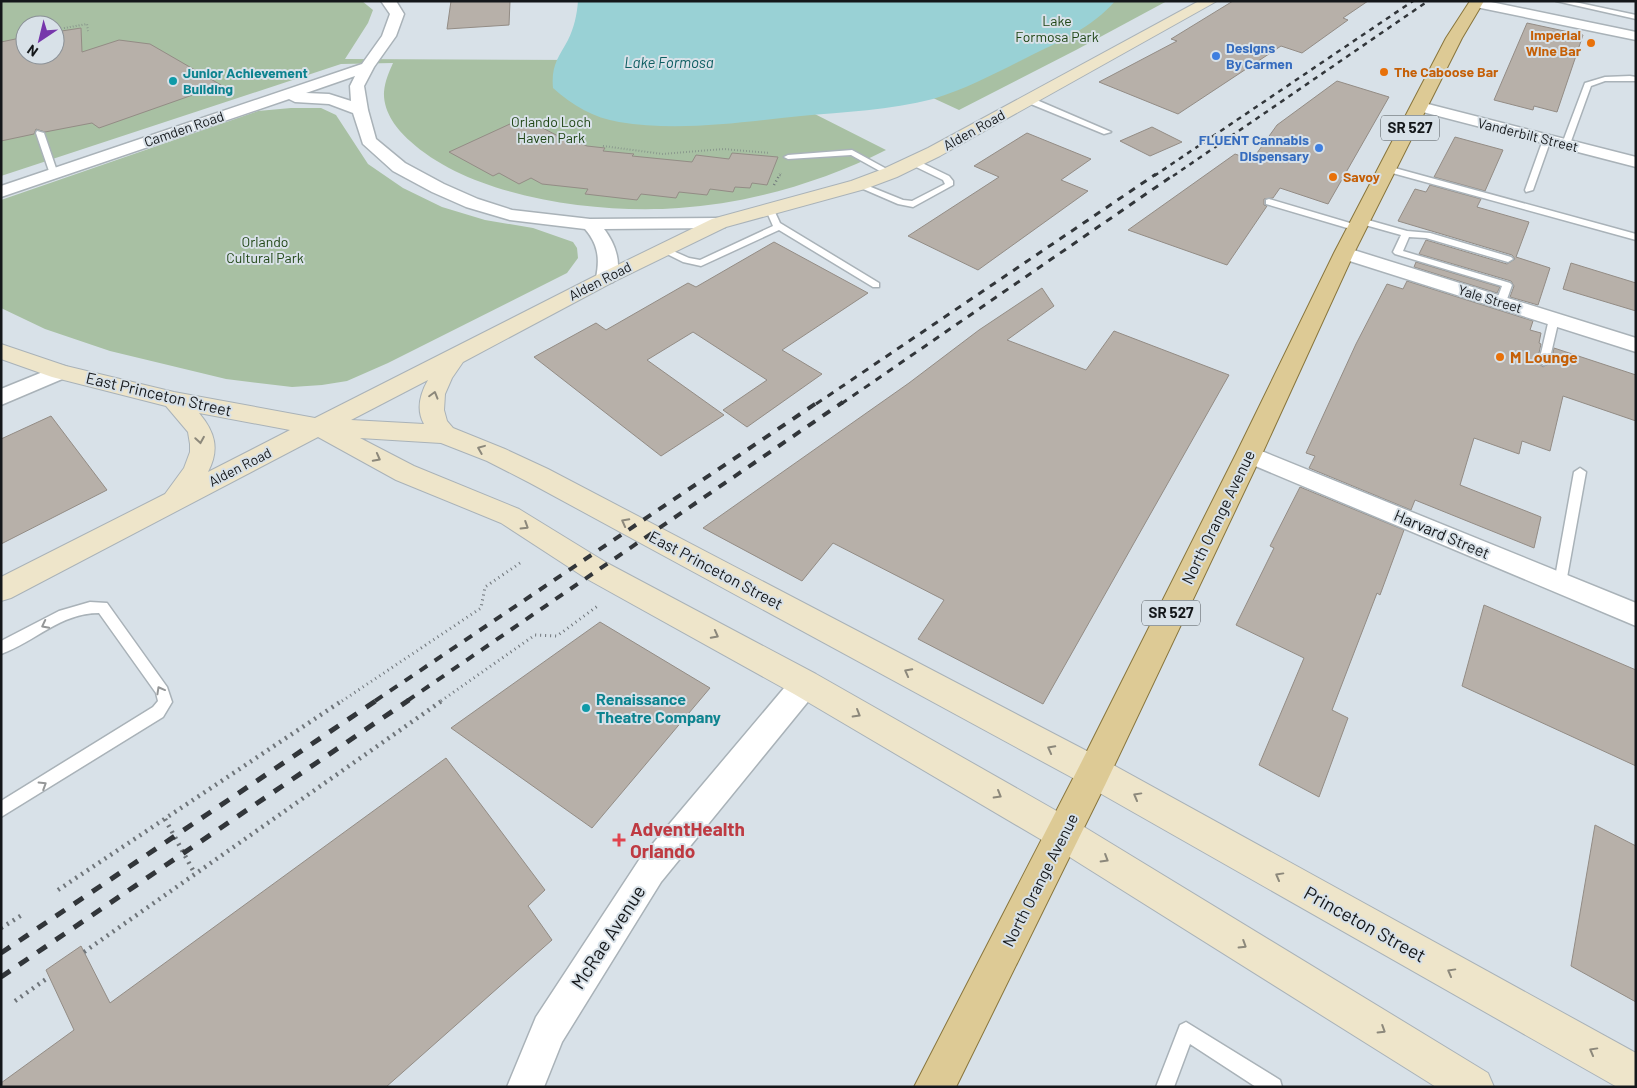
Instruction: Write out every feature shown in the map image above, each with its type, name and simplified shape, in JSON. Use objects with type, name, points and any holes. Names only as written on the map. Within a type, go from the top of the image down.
[{"type":"main road","name":"Alden Road","points":[[1,590],[606,278],[719,223],[775,218],[890,173],[1029,100],[1210,1]]},
{"type":"main road","name":"North Orange Avenue","points":[[934,1087],[1064,834],[1249,454],[1344,253],[1454,38],[1476,2]]},
{"type":"main road","name":"East Princeton Street","points":[[1,351],[60,372],[174,400],[319,427],[444,434],[539,476],[1094,772]]},
{"type":"main road","points":[[444,434],[433,419],[431,404],[438,379],[454,357]]},
{"type":"main road","points":[[173,502],[190,480],[202,457],[201,434],[174,400]]},
{"type":"main road","name":"East Princeton Street","points":[[319,427],[405,473],[510,516],[598,571],[805,684],[1064,834]]},
{"type":"main road","name":"Princeton Street","points":[[1094,772],[1636,1075]]},
{"type":"main road","points":[[1064,834],[1474,1087]]},
{"type":"street","points":[[387,1],[397,14],[390,36],[367,67],[357,86],[360,110],[369,141],[399,167],[438,188],[472,203],[510,215],[590,224],[719,223]]},
{"type":"street","points":[[1476,2],[1636,36]]},
{"type":"street","name":"Camden Road","points":[[1,192],[367,67]]},
{"type":"street","points":[[275,98],[326,98],[340,101],[360,110]]},
{"type":"street","name":"Vanderbilt Street","points":[[1420,107],[1636,162]]},
{"type":"street","points":[[590,224],[601,235],[607,247],[609,264],[606,278]]},
{"type":"street","name":"Yale Street","points":[[1344,253],[1432,272],[1501,302],[1636,345]]},
{"type":"street","points":[[1,398],[60,372]]},
{"type":"street","name":"Harvard Street","points":[[1249,454],[1636,615]]},
{"type":"street","name":"McRae Avenue","points":[[525,1087],[549,1030],[650,871],[805,684]]},
{"type":"lane","points":[[1559,1],[1636,17]]},
{"type":"lane","points":[[1566,144],[1588,85],[1597,80],[1636,79]]},
{"type":"lane","points":[[1029,100],[1106,132]]},
{"type":"lane","points":[[40,133],[54,174]]},
{"type":"lane","points":[[1529,190],[1547,139]]},
{"type":"lane","points":[[788,157],[852,152],[890,173]]},
{"type":"lane","points":[[858,185],[901,202],[914,204],[949,184],[946,178],[913,162]]},
{"type":"lane","points":[[1388,169],[1636,237]]},
{"type":"lane","points":[[1269,202],[1406,234],[1427,235],[1508,259]]},
{"type":"lane","points":[[664,250],[693,263],[701,262],[775,218],[876,285]]},
{"type":"lane","points":[[1406,234],[1398,252],[1432,272]]},
{"type":"lane","points":[[1544,362],[1554,319]]},
{"type":"lane","points":[[1560,583],[1580,472]]},
{"type":"lane","points":[[1,648],[48,623],[83,608],[102,607],[162,691],[166,702],[158,712],[1,810]]},
{"type":"lane","points":[[1165,1087],[1186,1031],[1273,1087]]},
{"type":"path","points":[[65,28],[87,24],[88,30]]},
{"type":"path","points":[[603,146],[663,154],[724,149],[777,154],[786,151],[788,157],[771,189]]},
{"type":"path","points":[[58,890],[481,608],[485,586],[522,561]]},
{"type":"path","points":[[84,952],[535,635],[557,636],[600,605]]},
{"type":"path","points":[[165,819],[196,874]]},
{"type":"path","points":[[1,928],[22,915]]},
{"type":"path","points":[[15,1001],[49,977]]},
{"type":"green space","name":"Orlando Loch Haven Park","points":[[1,1],[362,1],[373,10],[368,23],[345,59],[585,60],[791,102],[886,150],[837,172],[811,181],[759,196],[733,201],[679,208],[646,209],[574,204],[537,198],[501,189],[467,176],[436,160],[410,141],[395,125],[388,113],[384,92],[386,80],[393,63],[341,64],[1,176]]},
{"type":"green space","name":"Lake Formosa Park","points":[[1046,1],[1167,1],[959,110],[894,80]]},
{"type":"green space","name":"Orlando Cultural Park","points":[[321,108],[336,115],[368,164],[403,188],[442,207],[485,220],[533,228],[573,242],[577,248],[578,258],[567,273],[388,363],[347,381],[322,385],[292,387],[226,379],[110,351],[45,329],[1,308],[1,200],[258,111]]},
{"type":"water","name":"Lake Formosa","points":[[578,1],[1115,1],[1096,19],[1062,40],[981,80],[933,99],[867,110],[710,125],[664,126],[619,122],[592,114],[568,100],[553,88],[554,68],[572,31]]},
{"type":"building","points":[[451,1],[510,1],[509,25],[447,29]]},
{"type":"building","points":[[1233,1],[1368,1],[1343,18],[1348,20],[1302,53],[1281,46],[1178,114],[1099,82],[1177,41],[1171,39]]},
{"type":"building","points":[[1527,23],[1583,35],[1557,112],[1534,106],[1533,110],[1494,100]]},
{"type":"building","points":[[81,28],[82,52],[119,40],[150,44],[221,85],[99,128],[92,123],[45,132],[36,129],[34,134],[1,141],[1,42],[15,39],[15,65],[65,65],[65,30]]},
{"type":"building","points":[[1337,81],[1389,97],[1328,204],[1280,188],[1273,198],[1264,199],[1264,205],[1267,206],[1227,265],[1128,230],[1235,154],[1252,160],[1277,125]]},
{"type":"building","points":[[523,118],[568,141],[571,139],[587,146],[605,148],[603,151],[634,154],[632,156],[692,162],[696,155],[729,159],[732,153],[778,157],[767,185],[752,183],[750,188],[735,187],[733,192],[710,189],[707,195],[679,192],[676,198],[641,194],[637,200],[585,194],[588,189],[542,184],[531,178],[519,184],[499,173],[493,176],[449,152]]},
{"type":"building","points":[[1152,127],[1182,142],[1150,156],[1120,141]]},
{"type":"building","points":[[1027,133],[1091,159],[1061,180],[1088,191],[978,270],[908,236],[999,177],[974,166]]},
{"type":"building","points":[[1455,137],[1503,150],[1485,191],[1434,177]]},
{"type":"building","points":[[1430,185],[1481,199],[1477,207],[1529,222],[1516,257],[1550,268],[1538,305],[1510,297],[1514,286],[1511,281],[1419,254],[1426,240],[1507,264],[1515,259],[1512,255],[1398,221],[1415,189],[1426,192]]},
{"type":"building","points":[[774,242],[868,293],[782,350],[822,374],[747,427],[723,410],[767,380],[693,332],[647,360],[724,415],[661,456],[534,357],[596,323],[606,330],[688,283],[696,287]]},
{"type":"building","points":[[1416,262],[1500,287],[1497,293],[1414,267]]},
{"type":"building","points":[[1571,263],[1636,283],[1636,311],[1563,289]]},
{"type":"building","points":[[1407,281],[1533,321],[1530,330],[1541,333],[1539,343],[1541,344],[1537,362],[1543,367],[1551,362],[1554,348],[1636,375],[1636,421],[1563,396],[1550,451],[1522,441],[1519,454],[1474,438],[1460,485],[1541,517],[1534,548],[1415,500],[1411,510],[1309,468],[1315,456],[1306,453],[1356,344],[1387,284],[1403,289]]},
{"type":"building","points":[[1042,288],[1054,306],[1007,340],[1086,370],[1114,331],[1229,375],[1043,704],[918,639],[944,600],[833,543],[802,581],[703,528],[909,383],[979,330]]},
{"type":"building","points":[[51,416],[107,490],[1,544],[1,439]]},
{"type":"building","points":[[1300,487],[1404,530],[1380,595],[1377,593],[1332,710],[1348,718],[1319,797],[1259,765],[1304,658],[1236,625],[1274,548],[1270,546]]},
{"type":"building","points":[[1484,605],[1636,670],[1636,766],[1462,686]]},
{"type":"building","name":"Renaissance Theatre Company","points":[[600,622],[710,688],[592,828],[451,728]]},
{"type":"building","points":[[446,758],[545,890],[528,906],[552,940],[386,1087],[1,1087],[1,1083],[74,1030],[46,970],[81,946],[110,1003]]},
{"type":"building","points":[[1595,825],[1636,846],[1636,1002],[1571,966]]},
{"type":"railway","points":[[1154,176],[1413,1]]},
{"type":"railway","points":[[1173,176],[1428,1]]},
{"type":"railway","points":[[816,404],[1156,174]]},
{"type":"railway","points":[[841,404],[1175,174]]},
{"type":"railway","points":[[375,701],[818,402]]},
{"type":"railway","points":[[407,701],[843,402]]},
{"type":"railway","points":[[1,953],[377,700]]},
{"type":"railway","points":[[1,977],[409,700]]},
{"type":"place","name":"Imperial Wine Bar","points":[[1591,43]]},
{"type":"place","name":"Designs By Carmen","points":[[1216,56]]},
{"type":"place","name":"The Caboose Bar","points":[[1384,72]]},
{"type":"place","name":"Junior Achievement Building","points":[[173,81]]},
{"type":"place","name":"FLUENT Cannabis Dispensary","points":[[1319,148]]},
{"type":"place","name":"Savoy","points":[[1333,177]]},
{"type":"place","name":"M Lounge","points":[[1500,357]]},
{"type":"place","name":"Renaissance Theatre Company","points":[[586,708]]},
{"type":"place","name":"AdventHealth Orlando","points":[[619,840]]}]
